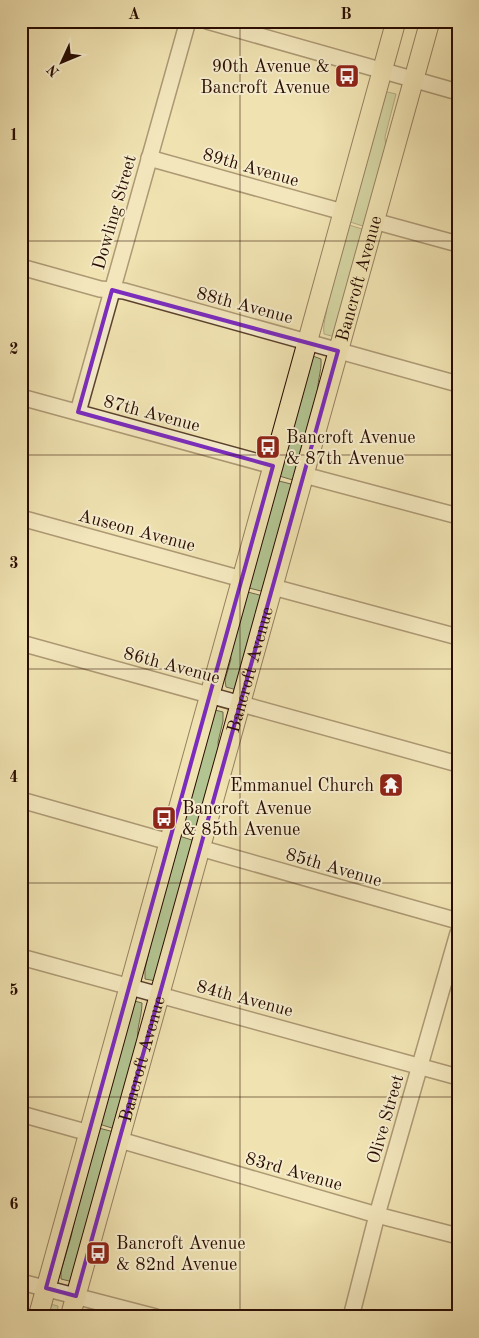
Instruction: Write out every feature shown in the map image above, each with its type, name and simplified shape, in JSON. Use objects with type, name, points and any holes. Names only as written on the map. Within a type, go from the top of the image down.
[{"type":"main road","name":"Bancroft Avenue","points":[[38,1317],[396,21]]},
{"type":"main road","name":"Bancroft Avenue","points":[[70,1317],[430,21]]},
{"type":"street","name":"Dowling Street","points":[[78,412],[188,21]]},
{"type":"street","points":[[207,21],[458,92]]},
{"type":"street","name":"89th Avenue","points":[[149,158],[343,212]]},
{"type":"street","points":[[374,221],[458,244]]},
{"type":"street","name":"88th Avenue","points":[[21,267],[100,289],[124,291],[458,384]]},
{"type":"street","name":"87th Avenue","points":[[22,400],[78,412],[273,466]]},
{"type":"street","points":[[304,476],[458,516]]},
{"type":"street","name":"Auseon Avenue","points":[[21,518],[242,579]]},
{"type":"street","points":[[273,587],[458,637]]},
{"type":"street","name":"86th Avenue","points":[[21,643],[458,764]]},
{"type":"street","points":[[21,800],[169,842]]},
{"type":"street","name":"85th Avenue","points":[[200,848],[458,921]]},
{"type":"street","name":"Olive Street","points":[[351,1317],[377,1215],[458,933]]},
{"type":"street","name":"84th Avenue","points":[[21,957],[458,1077]]},
{"type":"street","points":[[21,1114],[89,1133]]},
{"type":"street","name":"83rd Avenue","points":[[120,1140],[377,1215],[458,1236]]},
{"type":"street","points":[[21,1282],[156,1317]]},
{"type":"highlighted area","points":[[112,290],[338,351],[76,1296],[46,1288],[273,466],[78,412]]},
{"type":"green space","points":[[383,91],[396,94],[385,137],[386,150],[366,227],[347,221]]},
{"type":"green space","points":[[346,224],[365,230],[335,337],[324,334],[327,306],[326,296]]},
{"type":"green space","points":[[310,355],[321,359],[318,397],[296,481],[276,475]]},
{"type":"green space","points":[[275,480],[295,485],[265,592],[245,587]]},
{"type":"green space","points":[[244,591],[263,596],[237,690],[226,687],[225,680],[231,659],[229,644]]},
{"type":"green space","points":[[211,709],[223,712],[223,721],[218,742],[219,755],[196,837],[177,832]]},
{"type":"green space","points":[[176,835],[195,841],[156,981],[145,979],[149,952],[148,936]]},
{"type":"green space","points":[[131,1000],[142,1003],[138,1042],[115,1129],[96,1123]]},
{"type":"green space","points":[[95,1127],[114,1132],[73,1282],[61,1279],[61,1271],[71,1237]]},
{"type":"green space","points":[[46,1303],[58,1306],[57,1317],[42,1317]]},
{"type":"place","name":"90th Avenue & Bancroft Avenue","points":[[347,76]]},
{"type":"place","name":"Bancroft Avenue & 87th Avenue","points":[[268,447]]},
{"type":"place","name":"Emmanuel Church","points":[[391,785]]},
{"type":"place","name":"Bancroft Avenue & 85th Avenue","points":[[164,818]]},
{"type":"place","name":"Bancroft Avenue & 82nd Avenue","points":[[98,1253]]}]
